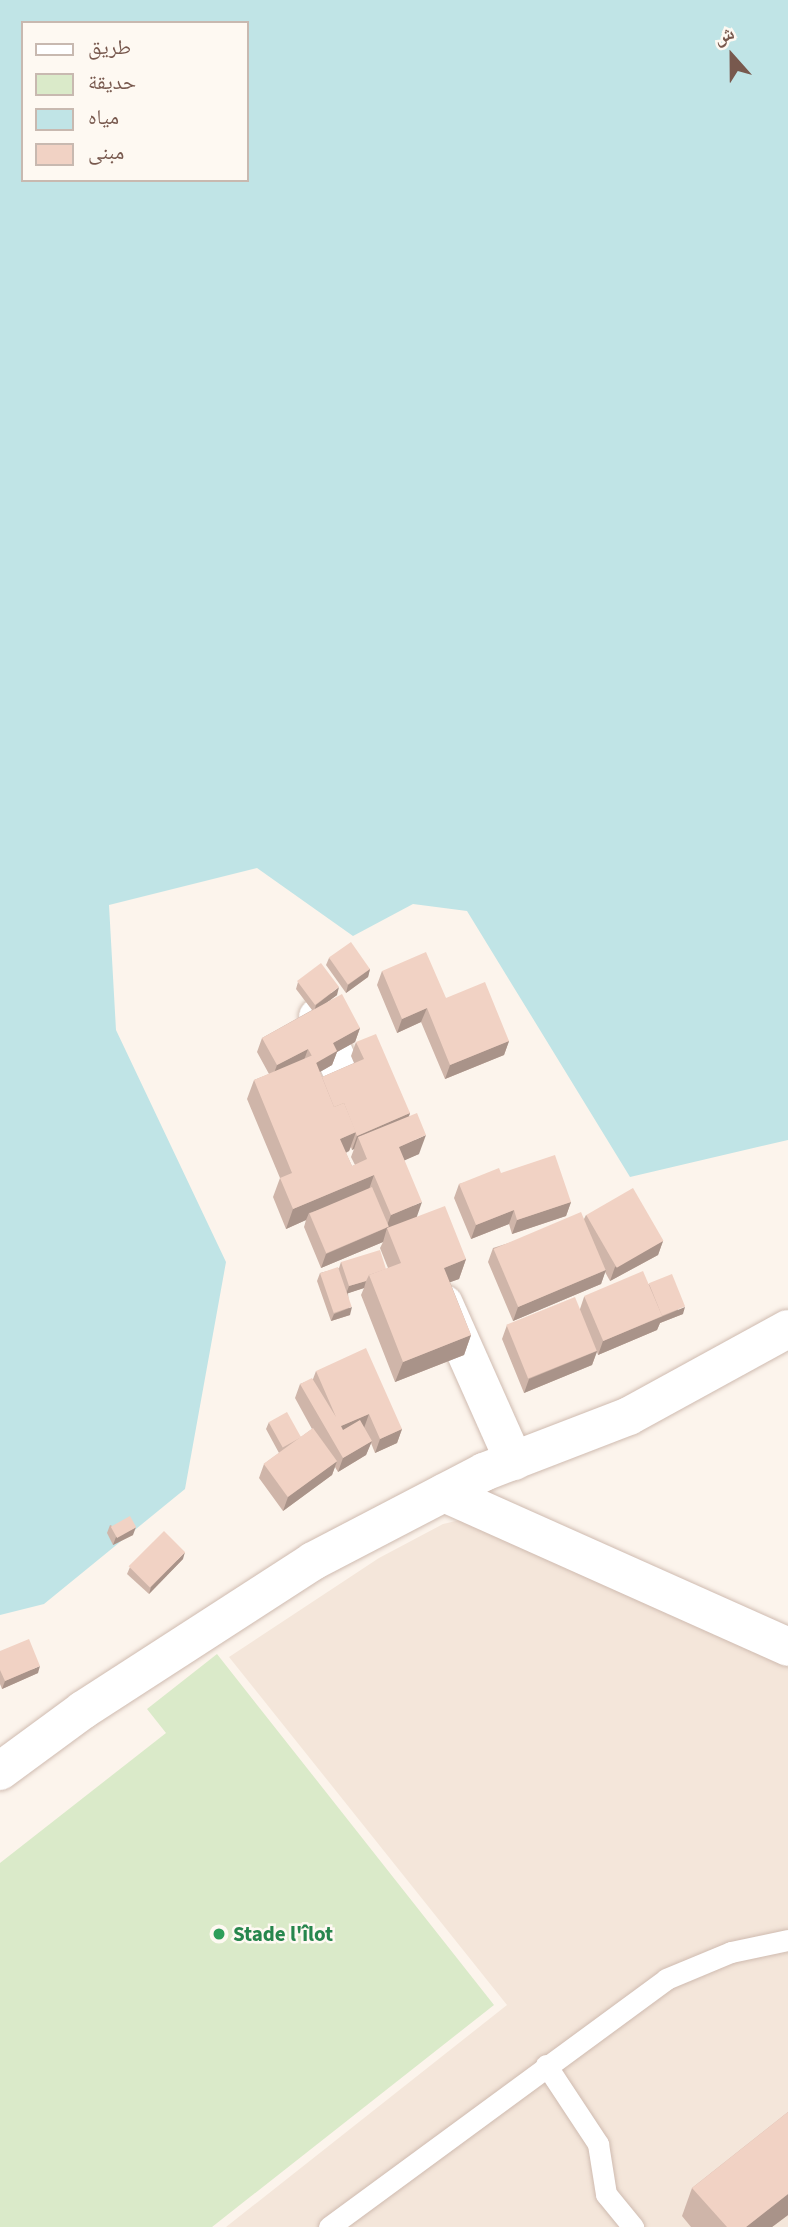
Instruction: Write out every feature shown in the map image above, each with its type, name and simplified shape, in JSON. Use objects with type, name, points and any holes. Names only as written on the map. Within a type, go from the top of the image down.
[{"type":"street","points":[[318,1017],[374,1144]]},
{"type":"street","points":[[430,1270],[514,1461]]},
{"type":"street","points":[[0,1771],[83,1710],[313,1561],[444,1493],[514,1461],[629,1416],[788,1329]]},
{"type":"street","points":[[444,1493],[788,1647]]},
{"type":"lane","points":[[329,2227],[666,1979],[731,1952],[788,1940]]},
{"type":"lane","points":[[546,2065],[598,2144],[606,2194],[632,2227]]},
{"type":"shaded area","points":[[469,1518],[788,1665],[788,2227],[226,2227],[507,2005],[229,1657],[379,1558],[443,1524]]},
{"type":"green space","name":"Stade l'îlot","points":[[217,1654],[494,2005],[212,2227],[0,2227],[0,1863],[166,1733],[147,1709]]},
{"type":"water","points":[[0,0],[788,0],[788,1140],[630,1177],[467,911],[413,904],[353,936],[257,868],[109,905],[116,1030],[226,1262],[185,1489],[44,1604],[0,1615]]},
{"type":"building","points":[[351,942],[370,969],[348,985],[329,957]]},
{"type":"building","points":[[426,952],[446,998],[485,982],[509,1041],[450,1065],[427,1008],[402,1019],[382,971]]},
{"type":"building","points":[[321,963],[339,987],[315,1005],[297,981]]},
{"type":"building","points":[[342,994],[360,1028],[333,1043],[337,1051],[316,1063],[308,1049],[277,1065],[262,1038]]},
{"type":"building","points":[[376,1034],[410,1113],[357,1136],[344,1103],[334,1107],[322,1077],[364,1059],[356,1042]]},
{"type":"building","points":[[313,1055],[334,1107],[344,1103],[356,1132],[340,1139],[352,1166],[367,1159],[358,1137],[417,1113],[426,1135],[399,1147],[422,1202],[391,1215],[374,1175],[293,1209],[280,1178],[292,1173],[254,1080]]},
{"type":"building","points":[[555,1155],[571,1202],[517,1220],[514,1210],[476,1225],[459,1184],[499,1168],[501,1173]]},
{"type":"building","points":[[372,1187],[389,1227],[326,1253],[309,1214]]},
{"type":"building","points":[[633,1188],[664,1241],[617,1268],[586,1215]]},
{"type":"building","points":[[445,1206],[466,1259],[444,1268],[471,1335],[403,1362],[369,1275],[401,1263],[387,1228]]},
{"type":"building","points":[[581,1212],[606,1270],[518,1307],[494,1249]]},
{"type":"building","points":[[380,1250],[386,1269],[369,1275],[366,1281],[349,1286],[341,1262]]},
{"type":"building","points":[[338,1267],[352,1307],[334,1313],[320,1273]]},
{"type":"building","points":[[643,1271],[662,1316],[603,1341],[584,1296]]},
{"type":"building","points":[[672,1274],[685,1306],[662,1316],[649,1283]]},
{"type":"building","points":[[575,1297],[597,1351],[528,1378],[506,1325]]},
{"type":"building","points":[[366,1348],[402,1429],[380,1439],[369,1414],[341,1426],[343,1430],[360,1420],[372,1441],[343,1458],[300,1384],[312,1378],[336,1417],[316,1371]]},
{"type":"building","points":[[287,1412],[301,1437],[283,1448],[269,1422]]},
{"type":"building","points":[[313,1428],[337,1461],[288,1497],[264,1464]]},
{"type":"building","points":[[130,1516],[136,1527],[117,1538],[111,1527]]},
{"type":"building","points":[[164,1531],[185,1552],[150,1588],[129,1566]]},
{"type":"building","points":[[29,1639],[40,1666],[5,1681],[0,1670],[0,1651]]},
{"type":"building","points":[[788,2112],[788,2194],[746,2227],[727,2227],[692,2188]]},
{"type":"place","name":"Stade l'îlot","points":[[219,1934]]}]
